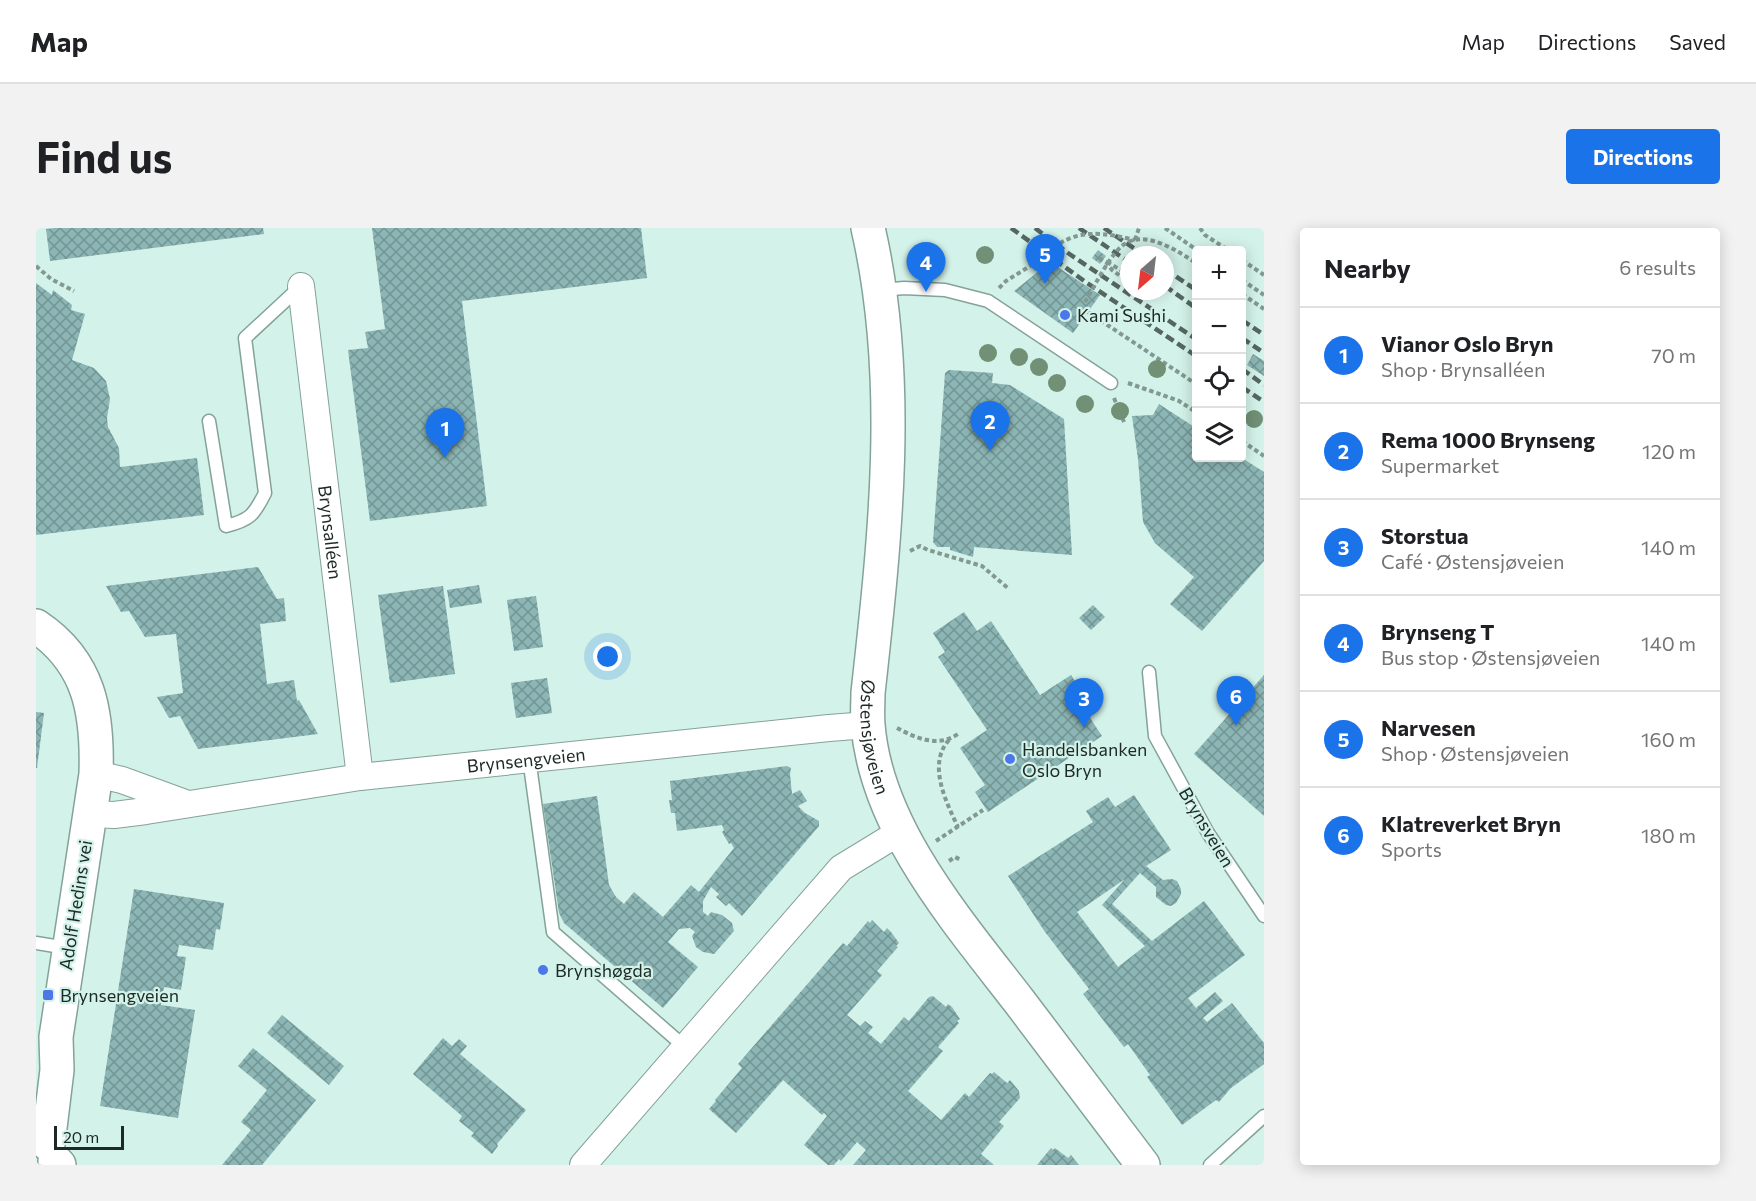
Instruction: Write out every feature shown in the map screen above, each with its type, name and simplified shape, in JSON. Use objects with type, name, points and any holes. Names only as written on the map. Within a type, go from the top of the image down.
[{"type":"main road","name":"Østensjøveien","points":[[868,228],[881,290],[889,389],[887,473],[868,693],[882,726],[877,772],[900,832],[916,861],[980,950],[1143,1165]]},
{"type":"main road","name":"Adolf Hedins vei","points":[[38,628],[56,640],[74,662],[88,690],[94,713],[96,735],[96,774],[56,1037],[57,1070],[50,1154]]},
{"type":"main road","name":"Adolf Hedins vei","points":[[36,1088],[56,1037]]},
{"type":"street","name":"Brynsalléen","points":[[301,286],[360,777]]},
{"type":"street","name":"Brynsengveien","points":[[90,814],[114,815],[360,777],[529,758],[882,726]]},
{"type":"street","name":"Brynsengveien","points":[[96,774],[122,780],[185,803]]},
{"type":"street","points":[[584,1165],[841,868],[900,832]]},
{"type":"lane","points":[[209,421],[226,526],[242,522],[255,514],[265,493],[245,338],[301,286]]},
{"type":"lane","points":[[881,290],[904,288],[945,290],[988,301],[1111,383]]},
{"type":"lane","name":"Brynsveien","points":[[1149,672],[1155,736],[1208,833],[1264,916]]},
{"type":"lane","points":[[529,758],[553,932],[686,1048]]},
{"type":"lane","points":[[36,943],[68,948]]},
{"type":"lane","points":[[1210,1165],[1264,1116]]},
{"type":"path","points":[[1136,240],[1139,228]]},
{"type":"path","points":[[1165,228],[1192,247]]},
{"type":"path","points":[[1200,228],[1205,235],[1222,246]]},
{"type":"path","points":[[988,301],[1006,281],[1030,266],[1054,245],[1080,231],[1096,229],[1136,240],[1153,242],[1192,260]]},
{"type":"path","points":[[1085,302],[1122,246],[1136,240]]},
{"type":"path","points":[[1120,270],[1099,258],[1120,276]]},
{"type":"path","points":[[1246,263],[1264,275]]},
{"type":"path","points":[[36,266],[51,279],[74,291]]},
{"type":"path","points":[[1246,283],[1264,295]]},
{"type":"path","points":[[1246,297],[1264,309]]},
{"type":"path","points":[[1088,312],[1192,381]]},
{"type":"path","points":[[1124,422],[1110,393],[1111,383],[1122,380],[1160,393],[1192,409]]},
{"type":"path","points":[[1246,444],[1264,456]]},
{"type":"path","points":[[902,556],[920,546],[982,566],[1009,589]]},
{"type":"path","points":[[882,726],[926,740],[950,740]]},
{"type":"path","points":[[958,734],[944,746],[940,756],[939,774],[945,798],[958,827]]},
{"type":"path","points":[[936,841],[982,810]]},
{"type":"path","points":[[947,863],[955,857],[961,860]]},
{"type":"building","points":[[263,228],[264,234],[50,261],[46,229]]},
{"type":"building","points":[[372,228],[641,228],[647,278],[462,301],[487,506],[370,521],[348,350],[368,348],[365,332],[385,329]]},
{"type":"building","points":[[1098,250],[1106,256],[1100,264],[1092,258]]},
{"type":"building","points":[[1050,262],[1100,295],[1073,333],[1014,291]]},
{"type":"building","points":[[36,283],[52,295],[53,290],[72,305],[71,310],[85,314],[72,360],[94,368],[106,381],[110,399],[108,427],[119,448],[120,467],[197,458],[204,515],[36,535]]},
{"type":"building","points":[[1253,354],[1264,361],[1264,376],[1247,365]]},
{"type":"building","points":[[949,370],[993,373],[992,383],[1010,385],[1064,419],[1072,555],[974,547],[973,557],[950,550],[950,547],[937,547],[933,542],[945,373]]},
{"type":"building","points":[[1159,404],[1192,425],[1192,462],[1246,461],[1264,472],[1264,561],[1202,631],[1170,604],[1194,577],[1155,543],[1143,522],[1132,416],[1153,415]]},
{"type":"building","points":[[258,567],[277,599],[284,598],[286,621],[260,624],[267,684],[294,680],[297,701],[299,700],[318,734],[198,749],[180,716],[169,718],[157,697],[183,693],[176,634],[145,637],[129,611],[121,612],[106,586]]},
{"type":"building","points":[[479,585],[482,603],[450,608],[447,590]]},
{"type":"building","points":[[443,586],[455,674],[390,683],[378,595]]},
{"type":"building","points":[[536,596],[543,647],[514,651],[507,600]]},
{"type":"building","points":[[1093,605],[1105,617],[1091,630],[1079,618]]},
{"type":"building","points":[[964,612],[977,631],[991,621],[1040,695],[1071,675],[1085,697],[1079,701],[1102,736],[988,812],[975,792],[985,785],[960,748],[987,730],[938,657],[945,652],[933,633]]},
{"type":"building","points":[[1264,675],[1264,816],[1194,754]]},
{"type":"building","points":[[547,678],[552,713],[516,718],[511,683]]},
{"type":"building","points":[[36,712],[44,713],[37,768],[36,768]]},
{"type":"building","points":[[787,766],[791,768],[792,794],[800,790],[807,801],[798,806],[819,821],[819,826],[742,916],[729,903],[726,906],[716,897],[719,894],[711,887],[703,901],[703,912],[708,916],[711,912],[722,915],[732,923],[734,931],[714,954],[703,952],[696,947],[692,936],[695,932],[690,928],[679,929],[668,942],[698,967],[663,1008],[564,923],[559,913],[543,804],[597,796],[609,885],[616,897],[624,904],[634,892],[663,917],[691,885],[699,892],[734,848],[722,832],[724,830],[722,825],[677,831],[675,813],[671,813],[669,800],[672,800],[670,781]]},
{"type":"building","points":[[1134,795],[1171,850],[1146,866],[1163,880],[1177,881],[1181,894],[1176,903],[1171,906],[1166,905],[1156,897],[1156,887],[1140,873],[1112,904],[1152,941],[1204,901],[1245,955],[1188,998],[1196,1008],[1215,992],[1223,1001],[1203,1018],[1207,1022],[1232,1003],[1264,1043],[1264,1064],[1231,1088],[1219,1102],[1216,1100],[1182,1125],[1147,1077],[1150,1075],[1128,1044],[1124,1047],[1083,994],[1089,989],[1045,932],[1008,876],[1093,822],[1086,811],[1108,797],[1115,807]],"holes":[[[1125,879],[1102,905],[1145,946],[1118,967],[1077,912]]]},
{"type":"building","points":[[134,889],[224,903],[220,930],[216,929],[213,950],[179,945],[177,956],[186,957],[181,990],[164,987],[161,1005],[195,1010],[178,1118],[100,1106]]},
{"type":"building","points":[[872,920],[884,932],[887,928],[891,932],[899,943],[896,946],[898,947],[877,971],[882,975],[847,1015],[860,1026],[865,1021],[873,1027],[868,1033],[881,1044],[904,1017],[909,1021],[929,997],[933,996],[946,1007],[948,1004],[952,1007],[960,1019],[957,1021],[959,1023],[938,1047],[943,1051],[908,1091],[941,1120],[965,1093],[969,1097],[990,1073],[994,1072],[1007,1083],[1010,1080],[1019,1091],[1020,1098],[999,1122],[1004,1126],[981,1154],[994,1165],[853,1165],[866,1150],[857,1142],[841,1161],[839,1159],[834,1165],[828,1165],[804,1145],[827,1116],[824,1113],[822,1115],[783,1080],[736,1133],[709,1109],[742,1068],[738,1064],[843,943],[847,946],[868,921],[870,923]]},
{"type":"building","points":[[282,1015],[344,1066],[329,1085],[267,1033]]},
{"type":"building","points":[[443,1038],[452,1046],[459,1039],[467,1046],[460,1054],[526,1110],[497,1144],[492,1154],[471,1136],[474,1133],[459,1121],[462,1116],[413,1074]]},
{"type":"building","points":[[253,1048],[316,1100],[262,1165],[222,1165],[251,1130],[241,1122],[267,1090],[238,1066]]},
{"type":"building","points":[[1051,1148],[1053,1150],[1055,1148],[1068,1158],[1071,1155],[1079,1165],[1037,1165]]},
{"type":"railway","points":[[1011,228],[1087,283],[1193,354]]},
{"type":"railway","points":[[1035,228],[1068,253],[1192,336]]},
{"type":"railway","points":[[1079,228],[1120,256]]},
{"type":"railway","points":[[1104,228],[1131,246]]},
{"type":"railway","points":[[1174,275],[1192,287]]},
{"type":"railway","points":[[1174,292],[1192,305]]},
{"type":"railway","points":[[1246,323],[1264,335]]},
{"type":"railway","points":[[1246,341],[1264,353]]},
{"type":"railway","points":[[1246,372],[1264,385]]},
{"type":"railway","points":[[1246,390],[1264,402]]},
{"type":"place","name":"Narvesen","points":[[1045,284]]},
{"type":"place","name":"Brynseng T","points":[[926,292]]},
{"type":"place","name":"Kami Sushi","points":[[1065,315]]},
{"type":"place","name":"Rema 1000 Brynseng","points":[[990,451]]},
{"type":"place","name":"Vianor Oslo Bryn","points":[[445,458]]},
{"type":"place","name":"Klatreverket Bryn","points":[[1236,726]]},
{"type":"place","name":"Storstua","points":[[1084,728]]},
{"type":"place","name":"Handelsbanken Oslo Bryn","points":[[1010,759]]},
{"type":"place","name":"Brynshøgda","points":[[543,970]]},
{"type":"place","name":"Brynsengveien","points":[[48,995]]}]
